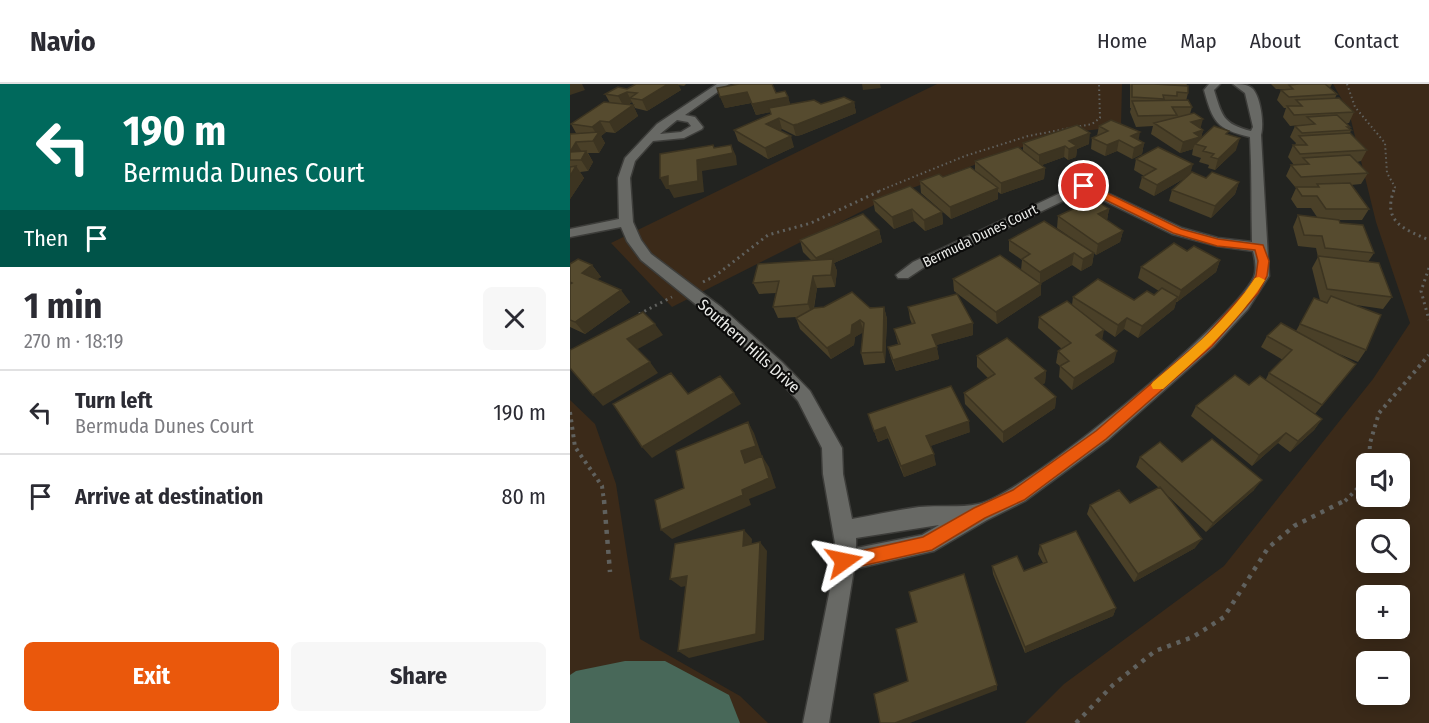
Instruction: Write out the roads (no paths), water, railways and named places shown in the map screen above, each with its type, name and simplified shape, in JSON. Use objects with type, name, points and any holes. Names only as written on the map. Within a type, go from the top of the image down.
[{"type":"street","name":"Southern Hills Drive","points":[[724,84],[675,117],[649,138],[629,160],[624,178],[626,222],[634,241],[646,257],[715,311],[776,366],[804,396],[831,448],[833,474],[846,543],[828,667],[816,723]]},
{"type":"street","points":[[1215,84],[1209,90],[1217,119],[1230,129],[1255,135]]},
{"type":"street","points":[[844,561],[926,544],[980,513],[1018,495],[1101,435],[1208,343],[1243,305],[1262,276],[1263,261],[1259,247],[1257,206],[1259,192],[1255,135],[1258,127],[1250,92],[1238,84]]},
{"type":"street","points":[[649,138],[684,135],[698,127],[691,119],[675,117]]},
{"type":"street","name":"Bermuda Dunes Court","points":[[903,275],[928,260],[1084,186],[1177,231],[1217,242],[1259,247]]},
{"type":"street","points":[[570,233],[626,222]]},
{"type":"street","points":[[844,530],[919,517],[980,513]]}]
